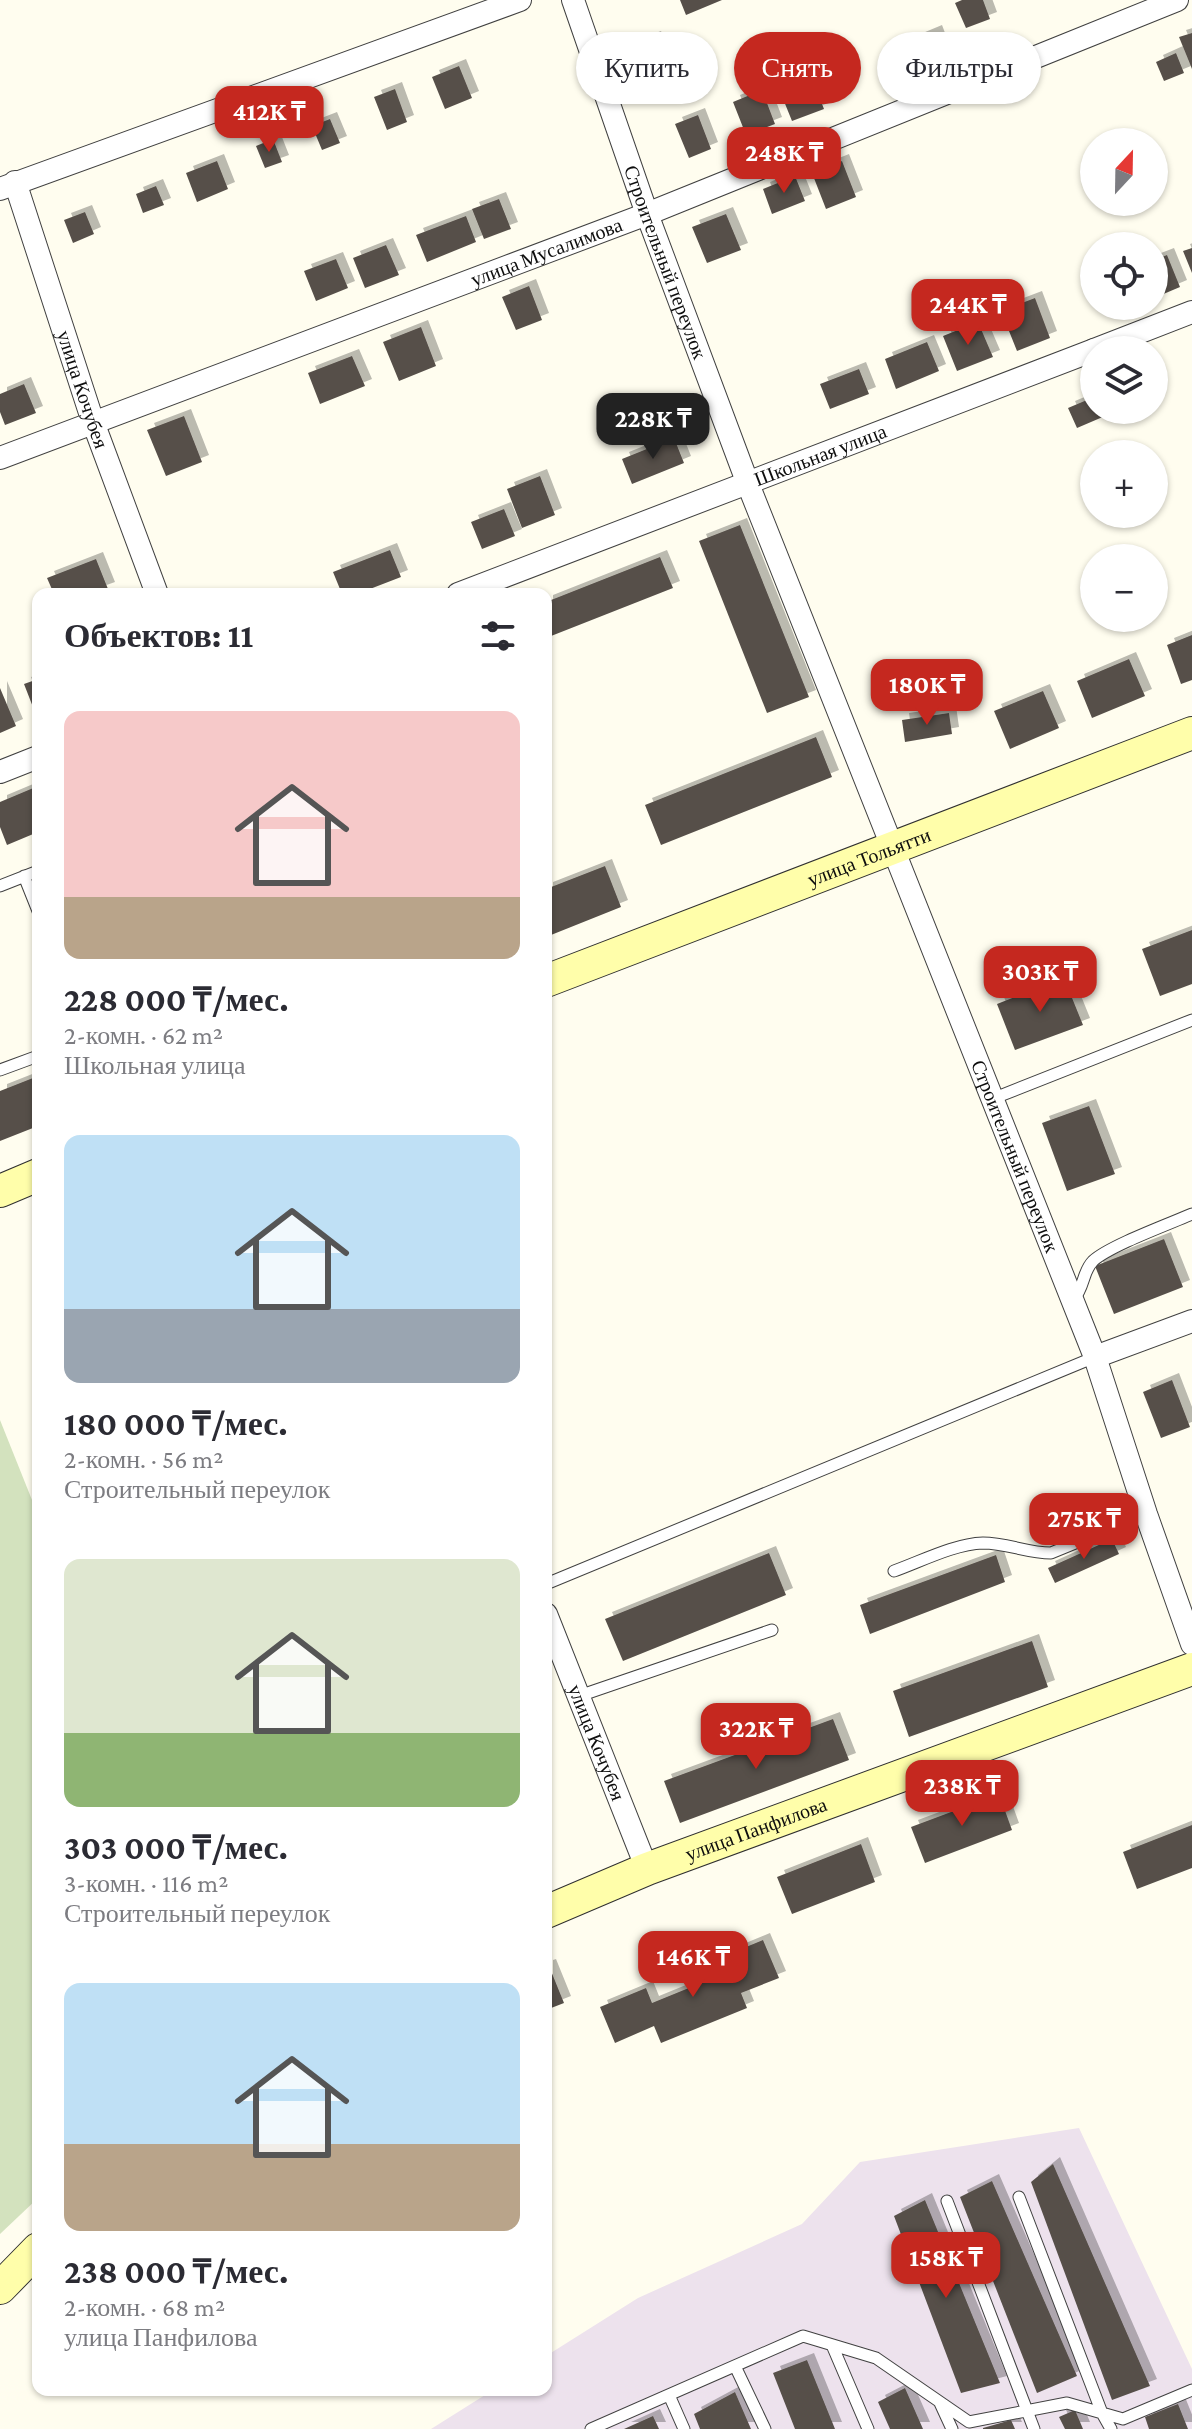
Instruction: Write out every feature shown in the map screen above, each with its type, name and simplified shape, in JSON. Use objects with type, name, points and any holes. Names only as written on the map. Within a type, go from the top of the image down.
[{"type":"street","points":[[7,186],[520,0]]},
{"type":"street","name":"Строительный переулок","points":[[573,0],[647,214],[748,484],[1095,1357],[1192,1644]]},
{"type":"street","name":"улица Мусалимова","points":[[0,458],[647,214],[1177,0]]},
{"type":"street","name":"улица Кочубея","points":[[7,186],[155,588]]},
{"type":"street","name":"Школьная улица","points":[[1130,336],[1192,312]]},
{"type":"street","name":"Школьная улица","points":[[474,588],[1080,355]]},
{"type":"street","name":"улица Тольятти","points":[[552,979],[1192,733]]},
{"type":"street","points":[[0,772],[32,759]]},
{"type":"street","points":[[0,1191],[32,1178]]},
{"type":"street","points":[[1095,1357],[1192,1321]]},
{"type":"street","name":"улица Кочубея","points":[[552,1629],[647,1869]]},
{"type":"street","name":"улица Панфилова","points":[[552,1909],[647,1869],[1192,1669]]},
{"type":"street","points":[[0,2288],[32,2255]]},
{"type":"lane","points":[[0,886],[32,873]]},
{"type":"lane","points":[[24,876],[32,896]]},
{"type":"lane","points":[[992,1099],[1192,1020]]},
{"type":"lane","points":[[0,1070],[32,1058]]},
{"type":"lane","points":[[1073,1300],[1084,1285],[1087,1269],[1100,1256],[1192,1214]]},
{"type":"lane","points":[[552,1582],[1095,1357]]},
{"type":"lane","points":[[894,1571],[969,1544],[987,1543],[1035,1553],[1051,1553],[1146,1514]]},
{"type":"lane","points":[[579,1696],[772,1630]]},
{"type":"lane","points":[[1019,2197],[1102,2413],[1111,2429]]},
{"type":"lane","points":[[947,2201],[1034,2429]]},
{"type":"lane","points":[[591,2429],[803,2336],[876,2358],[969,2422],[1067,2403],[1123,2419],[1192,2390]]},
{"type":"lane","points":[[832,2345],[868,2429]]},
{"type":"lane","points":[[735,2366],[765,2429]]},
{"type":"lane","points":[[669,2395],[684,2429]]},
{"type":"lane","points":[[940,2402],[952,2429]]},
{"type":"shaded area","points":[[1079,2128],[1192,2369],[1192,2429],[431,2429],[483,2396],[552,2396],[552,2352],[638,2298],[802,2224],[860,2162]]},
{"type":"green space","points":[[0,1420],[32,1500],[32,2204],[0,2234]]},
{"type":"building","points":[[680,0],[722,0],[686,15]]},
{"type":"building","points":[[983,0],[990,19],[966,28],[955,3]]},
{"type":"building","points":[[1192,33],[1192,69],[1179,37]]},
{"type":"building","points":[[1176,53],[1184,73],[1164,81],[1156,62]]},
{"type":"building","points":[[459,66],[472,98],[445,109],[432,77]]},
{"type":"building","points":[[395,89],[407,122],[387,130],[374,97]]},
{"type":"building","points":[[733,102],[767,104],[775,124],[746,135]]},
{"type":"building","points":[[785,104],[822,104],[824,109],[792,121]]},
{"type":"building","points":[[698,115],[711,149],[689,158],[675,124]]},
{"type":"building","points":[[330,119],[340,143],[322,150],[312,126]]},
{"type":"building","points":[[273,139],[282,162],[265,168],[256,146]]},
{"type":"building","points":[[217,161],[228,189],[197,202],[186,173]]},
{"type":"building","points":[[842,161],[856,197],[826,209],[812,173]]},
{"type":"building","points":[[795,176],[805,201],[772,214],[763,189]]},
{"type":"building","points":[[156,186],[164,205],[143,213],[136,194]]},
{"type":"building","points":[[499,199],[511,229],[484,239],[472,209]]},
{"type":"building","points":[[85,212],[94,234],[73,243],[64,220]]},
{"type":"building","points":[[726,214],[741,250],[707,263],[692,227]]},
{"type":"building","points":[[466,216],[476,242],[427,262],[416,235]]},
{"type":"building","points":[[386,245],[399,275],[365,288],[353,258]]},
{"type":"building","points":[[1192,248],[1192,273],[1183,251]]},
{"type":"building","points":[[1168,257],[1180,287],[1168,292]]},
{"type":"building","points":[[336,259],[348,288],[316,301],[304,271]]},
{"type":"building","points":[[529,286],[542,320],[516,330],[502,297]]},
{"type":"building","points":[[1035,298],[1050,338],[1017,351],[1001,311]]},
{"type":"building","points":[[978,322],[993,357],[957,371],[943,336]]},
{"type":"building","points":[[421,327],[436,366],[399,381],[383,342]]},
{"type":"building","points":[[927,342],[939,371],[896,389],[885,359]]},
{"type":"building","points":[[352,356],[365,386],[320,404],[308,373]]},
{"type":"building","points":[[859,369],[869,394],[830,409],[820,384]]},
{"type":"building","points":[[24,384],[36,413],[5,425],[0,412],[0,394]]},
{"type":"building","points":[[1080,403],[1080,424],[1086,424],[1077,428],[1068,408]]},
{"type":"building","points":[[184,416],[202,462],[166,476],[147,430]]},
{"type":"building","points":[[674,438],[684,463],[632,484],[622,459]]},
{"type":"building","points":[[540,476],[555,515],[522,528],[507,489]]},
{"type":"building","points":[[504,509],[515,536],[482,549],[471,522]]},
{"type":"building","points":[[740,525],[809,697],[767,713],[699,541]]},
{"type":"building","points":[[390,550],[401,577],[373,588],[340,588],[333,572]]},
{"type":"building","points":[[660,557],[673,588],[552,636],[552,600]]},
{"type":"building","points":[[96,559],[108,588],[51,588],[47,578]]},
{"type":"building","points":[[1192,635],[1192,680],[1181,684],[1167,645]]},
{"type":"building","points":[[1129,659],[1145,696],[1092,718],[1077,681]]},
{"type":"building","points":[[32,681],[32,705],[24,684]]},
{"type":"building","points":[[0,688],[16,726],[0,733]]},
{"type":"building","points":[[1043,691],[1059,728],[1010,749],[994,711]]},
{"type":"building","points":[[949,713],[952,734],[905,742],[902,720]]},
{"type":"building","points":[[816,737],[832,777],[661,845],[645,805]]},
{"type":"building","points":[[32,789],[32,835],[7,845],[0,827],[0,802]]},
{"type":"building","points":[[605,866],[621,907],[552,935],[552,887]]},
{"type":"building","points":[[1192,930],[1192,984],[1160,996],[1142,949]]},
{"type":"building","points":[[1064,978],[1083,1025],[1015,1050],[997,1004]]},
{"type":"building","points":[[32,1078],[32,1128],[0,1141],[0,1091]]},
{"type":"building","points":[[1089,1106],[1115,1174],[1067,1191],[1042,1123]]},
{"type":"building","points":[[1164,1239],[1183,1287],[1114,1314],[1095,1266]]},
{"type":"building","points":[[1172,1380],[1190,1427],[1161,1438],[1143,1392]]},
{"type":"building","points":[[1112,1539],[1119,1554],[1055,1583],[1048,1568]]},
{"type":"building","points":[[769,1553],[786,1595],[623,1661],[605,1619]]},
{"type":"building","points":[[996,1555],[1005,1582],[870,1634],[860,1605]]},
{"type":"building","points":[[1032,1641],[1048,1687],[909,1737],[893,1691]]},
{"type":"building","points":[[833,1719],[849,1760],[680,1823],[664,1781]]},
{"type":"building","points":[[999,1794],[1012,1830],[925,1863],[911,1827]]},
{"type":"building","points":[[1192,1825],[1192,1868],[1137,1889],[1123,1852]]},
{"type":"building","points":[[861,1844],[875,1882],[792,1914],[777,1877]]},
{"type":"building","points":[[763,1940],[779,1978],[741,1993],[747,2008],[661,2043],[654,2026],[615,2043],[600,2007],[646,1988],[652,2003],[723,1974],[717,1959]]},
{"type":"building","points":[[552,1973],[564,2003],[552,2008]]},
{"type":"building","points":[[1053,2164],[1150,2386],[1112,2400],[1031,2182]]},
{"type":"building","points":[[992,2181],[1077,2376],[1037,2393],[960,2197]]},
{"type":"building","points":[[925,2200],[1000,2383],[961,2393],[894,2216]]},
{"type":"building","points":[[807,2360],[835,2429],[795,2429],[773,2373]]},
{"type":"building","points":[[905,2388],[923,2429],[890,2429],[878,2402]]},
{"type":"building","points":[[735,2392],[751,2429],[700,2429],[694,2414]]},
{"type":"building","points":[[1178,2404],[1188,2429],[1149,2429],[1145,2417]]},
{"type":"building","points":[[1075,2410],[1083,2429],[1065,2429],[1059,2417]]},
{"type":"building","points":[[653,2416],[659,2429],[624,2429]]},
{"type":"building","points":[[1011,2420],[1015,2429],[983,2429],[983,2428]]}]
